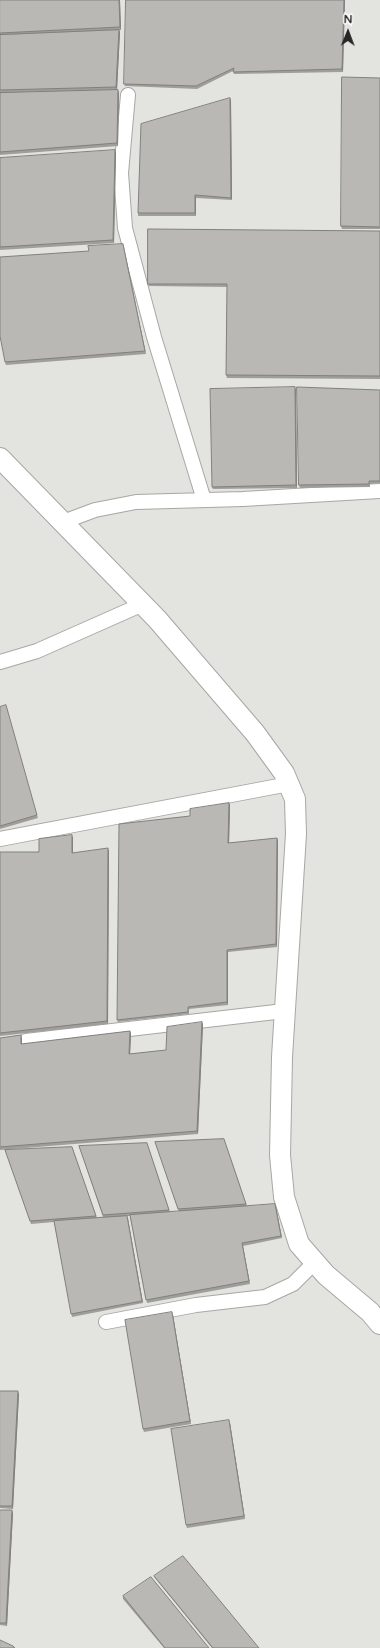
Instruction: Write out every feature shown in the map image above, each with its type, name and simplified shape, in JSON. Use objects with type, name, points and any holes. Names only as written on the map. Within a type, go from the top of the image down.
[{"type":"street","points":[[128,95],[121,173],[125,228],[154,337],[204,500]]},
{"type":"street","points":[[0,458],[143,604],[255,733],[284,773],[289,784],[295,799],[296,834],[282,1057],[280,1155],[284,1198],[299,1244],[326,1275],[370,1312],[380,1324]]},
{"type":"street","points":[[63,522],[95,510],[136,502],[380,491]]},
{"type":"street","points":[[0,662],[37,651],[143,604]]},
{"type":"street","points":[[0,839],[289,784]]},
{"type":"street","points":[[26,1041],[284,1011]]},
{"type":"street","points":[[106,1322],[196,1305],[264,1297],[293,1284],[314,1262]]},
{"type":"building","points":[[0,0],[119,0],[120,27],[0,33]]},
{"type":"building","points":[[126,0],[344,0],[342,69],[233,72],[234,68],[196,86],[124,84]]},
{"type":"building","points":[[119,30],[116,87],[0,90],[0,35]]},
{"type":"building","points":[[342,77],[380,78],[380,227],[341,226]]},
{"type":"building","points":[[118,90],[117,143],[0,152],[0,93]]},
{"type":"building","points":[[230,98],[231,198],[195,195],[195,213],[138,213],[141,124]]},
{"type":"building","points":[[115,150],[113,240],[0,247],[0,158]]},
{"type":"building","points":[[148,229],[380,231],[380,376],[226,375],[227,284],[148,284]]},
{"type":"building","points":[[123,244],[145,351],[5,362],[0,336],[0,257],[89,251],[88,246]]},
{"type":"building","points":[[295,387],[296,485],[212,487],[210,389]]},
{"type":"building","points":[[297,387],[380,390],[380,481],[369,481],[369,484],[299,485]]},
{"type":"building","points":[[6,705],[37,815],[0,826],[0,707]]},
{"type":"building","points":[[229,803],[228,843],[277,838],[276,944],[227,950],[227,1002],[188,1007],[188,1012],[117,1020],[119,824],[190,816],[190,809]]},
{"type":"building","points":[[72,835],[72,853],[108,848],[107,1021],[0,1033],[0,852],[39,852],[39,839]]},
{"type":"building","points":[[202,1022],[197,1131],[0,1147],[0,1038],[21,1035],[21,1044],[130,1031],[129,1054],[166,1050],[167,1027]]},
{"type":"building","points":[[224,1139],[246,1204],[178,1209],[155,1142]]},
{"type":"building","points":[[147,1143],[169,1210],[103,1215],[79,1146]]},
{"type":"building","points":[[72,1147],[96,1216],[30,1221],[5,1150]]},
{"type":"building","points":[[275,1204],[281,1236],[242,1243],[249,1281],[146,1300],[130,1215]]},
{"type":"building","points":[[127,1216],[142,1301],[71,1314],[54,1221]]},
{"type":"building","points":[[172,1312],[190,1421],[143,1429],[125,1320]]},
{"type":"building","points":[[0,1391],[18,1391],[12,1506],[0,1506]]},
{"type":"building","points":[[229,1420],[244,1516],[186,1525],[171,1429]]},
{"type":"building","points":[[0,1510],[12,1510],[6,1623],[0,1623]]},
{"type":"building","points":[[183,1556],[259,1648],[213,1648],[154,1576]]},
{"type":"building","points":[[151,1577],[209,1648],[165,1648],[123,1596]]},
{"type":"building","points":[[0,1640],[13,1646],[15,1648],[0,1648]]}]
